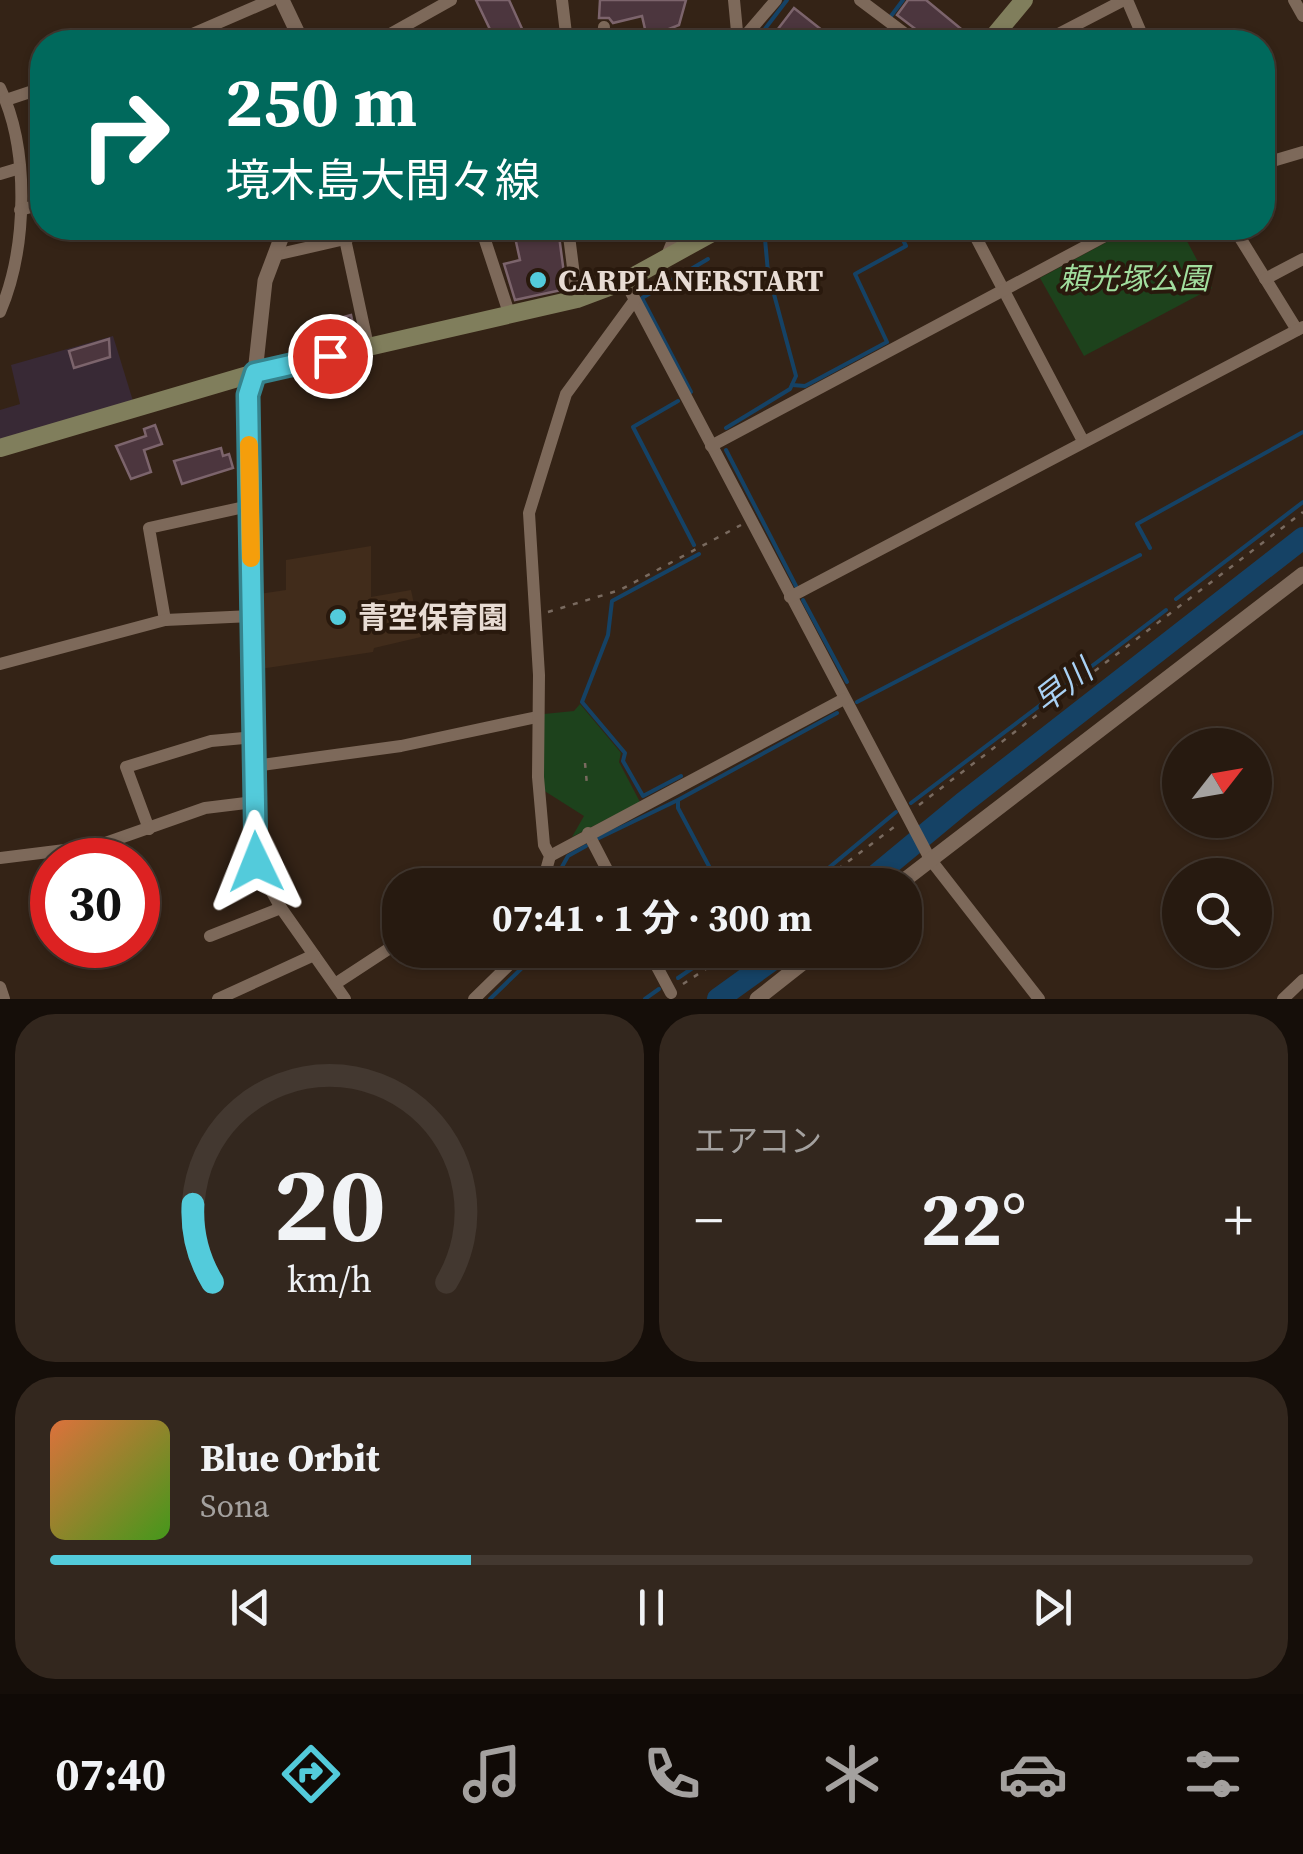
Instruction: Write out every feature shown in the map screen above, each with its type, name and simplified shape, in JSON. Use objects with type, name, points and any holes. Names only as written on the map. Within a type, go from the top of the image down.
[{"type":"main road","points":[[1000,30],[1024,0]]},
{"type":"main road","points":[[0,448],[255,373],[577,299],[625,281],[701,240]]},
{"type":"street","points":[[193,30],[271,0]]},
{"type":"street","points":[[282,0],[296,30]]},
{"type":"street","points":[[397,30],[451,0]]},
{"type":"street","points":[[562,0],[566,30]]},
{"type":"street","points":[[734,0],[738,30]]},
{"type":"street","points":[[750,30],[776,0]]},
{"type":"street","points":[[860,0],[900,30]]},
{"type":"street","points":[[1067,30],[1126,0],[1140,30]]},
{"type":"street","points":[[1294,0],[1303,16]]},
{"type":"street","points":[[0,312],[10,280],[20,210],[19,138],[3,94],[30,90]]},
{"type":"street","points":[[1275,160],[1303,152]]},
{"type":"street","points":[[0,174],[20,168]]},
{"type":"street","points":[[20,210],[30,207]]},
{"type":"street","points":[[281,240],[265,280],[255,373],[248,395],[256,862],[282,908],[345,999]]},
{"type":"street","points":[[276,255],[341,240]]},
{"type":"street","points":[[345,240],[368,346]]},
{"type":"street","points":[[484,240],[510,316]]},
{"type":"street","points":[[570,240],[577,299]]},
{"type":"street","points":[[665,261],[673,240]]},
{"type":"street","points":[[977,240],[1083,441]]},
{"type":"street","points":[[711,446],[1098,240]]},
{"type":"street","points":[[790,597],[1300,329],[1242,240]]},
{"type":"street","points":[[1266,279],[1303,259]]},
{"type":"street","points":[[625,281],[929,856],[1040,999]]},
{"type":"street","points":[[550,856],[544,846],[538,777],[538,616],[532,498],[566,394],[634,301]]},
{"type":"street","points":[[165,620],[149,528],[250,506]]},
{"type":"street","points":[[916,868],[1303,574]]},
{"type":"street","points":[[0,664],[165,620],[252,616]]},
{"type":"street","points":[[547,868],[550,856],[588,833],[844,699]]},
{"type":"street","points":[[254,766],[401,746],[537,717]]},
{"type":"street","points":[[148,829],[126,767],[210,741],[255,737]]},
{"type":"street","points":[[0,858],[96,846],[205,808],[254,802]]},
{"type":"street","points":[[588,833],[606,868]]},
{"type":"street","points":[[210,936],[282,908]]},
{"type":"street","points":[[335,984],[382,953]]},
{"type":"street","points":[[218,999],[314,955]]},
{"type":"street","points":[[474,999],[506,968]]},
{"type":"street","points":[[657,968],[670,993]]},
{"type":"street","points":[[758,999],[796,968]]},
{"type":"street","points":[[1283,999],[1303,980]]},
{"type":"street","points":[[0,987],[4,999]]},
{"type":"path","points":[[840,868],[1303,512]]},
{"type":"path","points":[[538,616],[620,590],[749,520]]},
{"type":"path","points":[[584,763],[588,785]]},
{"type":"path","points":[[670,993],[708,968]]},
{"type":"shaded area","points":[[113,336],[133,401],[0,440],[0,410],[20,404],[11,365]]},
{"type":"shaded area","name":"青空保育園","points":[[371,546],[371,597],[411,590],[421,637],[374,648],[373,652],[260,669],[259,594],[286,590],[286,560]]},
{"type":"green space","name":"頼光塚公園","points":[[1111,240],[1186,240],[1212,288],[1084,356],[1040,278]]},
{"type":"green space","points":[[580,704],[621,753],[619,762],[640,802],[572,837],[584,816],[543,790],[544,714],[574,711]]},
{"type":"building","points":[[476,0],[509,0],[523,30],[490,30]]},
{"type":"building","points":[[600,0],[686,0],[679,25],[666,30],[645,29],[642,16],[613,23],[609,18],[599,18]]},
{"type":"building","points":[[908,0],[926,0],[962,30],[917,30],[897,15]]},
{"type":"building","points":[[794,8],[822,30],[777,30]]},
{"type":"building","name":"CARPLANERSTART","points":[[516,240],[560,240],[566,289],[515,300],[504,264],[520,260]]},
{"type":"building","points":[[351,315],[356,337],[333,342],[328,321]]},
{"type":"building","points":[[109,339],[110,357],[74,368],[69,351]]},
{"type":"building","points":[[155,425],[162,444],[144,450],[151,472],[131,479],[116,446],[146,436],[144,429]]},
{"type":"building","points":[[221,448],[223,456],[229,454],[233,468],[182,484],[174,461]]},
{"type":"waterway","points":[[764,30],[787,0]]},
{"type":"waterway","points":[[891,16],[903,0]]},
{"type":"waterway","points":[[726,428],[790,389],[796,376],[768,272],[765,240]]},
{"type":"waterway","points":[[792,385],[805,386],[887,342],[855,274],[906,246],[903,240]]},
{"type":"waterway","points":[[691,392],[642,298],[708,259]]},
{"type":"waterway","points":[[678,401],[633,427],[694,545]]},
{"type":"waterway","points":[[1150,548],[1137,524],[1303,432]]},
{"type":"waterway","points":[[726,450],[796,586]]},
{"type":"waterway","points":[[1176,599],[1303,502]]},
{"type":"waterway","name":"早川","points":[[885,868],[1303,538]]},
{"type":"waterway","points":[[681,776],[643,796],[623,761],[625,753],[582,702],[608,635],[612,601],[699,554]]},
{"type":"waterway","points":[[857,702],[1140,555]]},
{"type":"waterway","points":[[803,600],[847,682]]},
{"type":"waterway","points":[[911,803],[1166,610]]},
{"type":"waterway","points":[[710,868],[678,808],[678,800],[837,713]]},
{"type":"waterway","points":[[599,838],[678,800]]},
{"type":"waterway","points":[[828,868],[896,812]]},
{"type":"waterway","points":[[561,868],[568,856],[586,846]]},
{"type":"waterway","points":[[490,999],[522,968]]},
{"type":"waterway","points":[[678,978],[693,968]]},
{"type":"waterway","name":"早川","points":[[718,999],[761,968]]},
{"type":"waterway","points":[[645,999],[659,989]]},
{"type":"slow traffic","points":[[249,445],[251,558]]},
{"type":"place","name":"CARPLANERSTART","points":[[538,280]]},
{"type":"place","name":"青空保育園","points":[[338,617]]},
{"type":"route","points":[[256,862],[248,395],[255,373],[330,356]]}]
